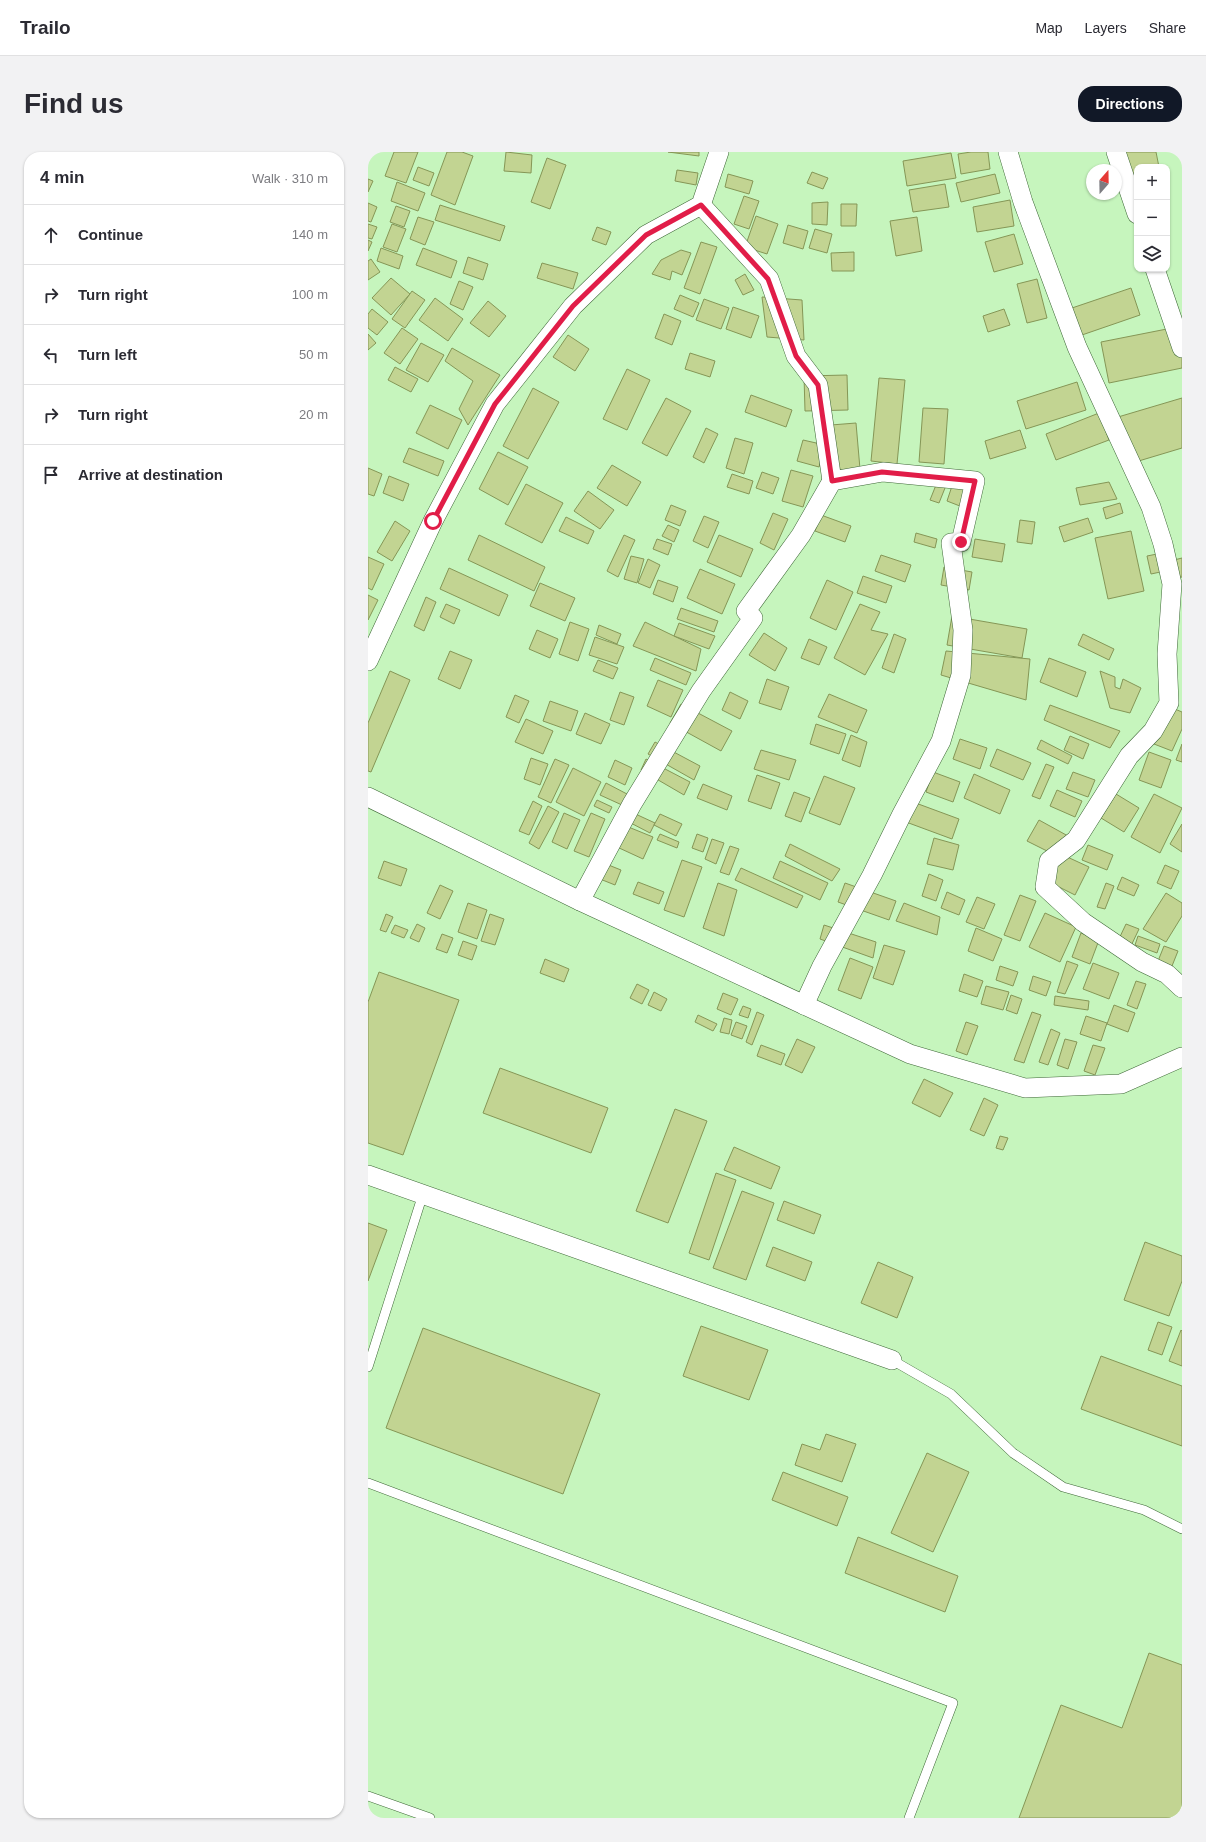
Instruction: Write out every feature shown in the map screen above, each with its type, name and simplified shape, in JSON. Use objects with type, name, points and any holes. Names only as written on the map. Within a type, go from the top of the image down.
[{"type":"street","points":[[368,661],[433,521],[495,404],[573,306],[646,235],[701,205],[719,152]]},
{"type":"street","points":[[1008,152],[1022,202],[1077,347],[1152,507],[1163,544],[1172,584],[1167,654],[1169,703],[1153,731],[1129,756],[1076,840],[1049,861],[1045,887],[1083,922],[1142,962],[1167,974],[1179,987],[1182,988]]},
{"type":"street","points":[[1116,152],[1134,205]]},
{"type":"street","points":[[580,901],[632,804],[701,691],[753,618],[746,611],[802,535],[832,481],[818,385],[796,356],[768,279],[701,205]]},
{"type":"street","points":[[1157,272],[1182,348]]},
{"type":"street","points":[[804,1005],[822,966],[872,875],[902,814],[941,741],[962,675],[963,630],[951,543],[961,542],[975,481],[882,472],[832,481]]},
{"type":"street","points":[[368,797],[580,901],[910,1054],[1025,1088],[1121,1084],[1182,1057]]},
{"type":"street","points":[[368,1175],[892,1360]]},
{"type":"lane","points":[[368,1367],[423,1194]]},
{"type":"lane","points":[[892,1360],[951,1394],[1013,1453],[1063,1487],[1144,1510],[1182,1529]]},
{"type":"lane","points":[[368,1483],[953,1703],[909,1818]]},
{"type":"lane","points":[[368,1796],[430,1818]]},
{"type":"building","points":[[394,152],[418,152],[406,183],[385,176]]},
{"type":"building","points":[[447,152],[462,152],[473,156],[455,205],[431,195]]},
{"type":"building","points":[[506,152],[532,155],[531,173],[504,171]]},
{"type":"building","points":[[668,152],[699,152],[699,156]]},
{"type":"building","points":[[988,152],[990,169],[961,174],[958,154]]},
{"type":"building","points":[[1119,152],[1156,152],[1158,164],[1134,164],[1134,203]]},
{"type":"building","points":[[951,153],[956,178],[907,186],[903,161]]},
{"type":"building","points":[[547,158],[566,165],[550,209],[531,202]]},
{"type":"building","points":[[418,167],[434,173],[429,186],[413,180]]},
{"type":"building","points":[[677,170],[698,173],[696,185],[675,181]]},
{"type":"building","points":[[812,172],[828,178],[823,189],[807,183]]},
{"type":"building","points":[[728,174],[753,181],[749,194],[725,187]]},
{"type":"building","points":[[995,174],[1000,193],[961,202],[956,183]]},
{"type":"building","points":[[368,179],[373,181],[368,192]]},
{"type":"building","points":[[397,182],[425,193],[418,211],[391,201]]},
{"type":"building","points":[[945,184],[949,207],[913,212],[909,190]]},
{"type":"building","points":[[744,196],[759,201],[749,229],[734,224]]},
{"type":"building","points":[[1010,200],[1014,226],[977,232],[973,207]]},
{"type":"building","points":[[828,202],[827,225],[812,224],[812,203]]},
{"type":"building","points":[[368,203],[377,207],[371,222],[368,221]]},
{"type":"building","points":[[841,204],[857,204],[856,226],[841,226]]},
{"type":"building","points":[[440,205],[505,226],[500,241],[435,220]]},
{"type":"building","points":[[396,206],[410,211],[404,227],[390,222]]},
{"type":"building","points":[[756,216],[778,224],[767,254],[745,247]]},
{"type":"building","points":[[418,217],[434,222],[425,245],[410,239]]},
{"type":"building","points":[[917,217],[922,251],[896,256],[890,221]]},
{"type":"building","points":[[368,224],[377,227],[372,239],[368,238]]},
{"type":"building","points":[[392,224],[406,229],[397,252],[383,247]]},
{"type":"building","points":[[788,225],[808,231],[803,249],[783,243]]},
{"type":"building","points":[[597,227],[611,232],[606,245],[592,240]]},
{"type":"building","points":[[815,229],[832,234],[827,253],[809,248]]},
{"type":"building","points":[[1014,234],[1023,264],[994,272],[985,242]]},
{"type":"building","points":[[368,240],[372,242],[368,251]]},
{"type":"building","points":[[701,242],[717,247],[700,294],[684,288]]},
{"type":"building","points":[[381,248],[403,256],[399,269],[377,261]]},
{"type":"building","points":[[423,248],[457,261],[451,278],[416,265]]},
{"type":"building","points":[[681,250],[691,253],[682,275],[672,271],[670,280],[652,274],[661,260]]},
{"type":"building","points":[[854,252],[854,271],[832,271],[831,253]]},
{"type":"building","points":[[468,257],[488,264],[483,280],[463,273]]},
{"type":"building","points":[[371,259],[380,272],[368,280],[368,261]]},
{"type":"building","points":[[542,263],[578,273],[573,289],[537,278]]},
{"type":"building","points":[[745,274],[754,290],[743,295],[735,280]]},
{"type":"building","points":[[391,278],[410,294],[391,315],[372,298]]},
{"type":"building","points":[[1037,279],[1047,318],[1027,323],[1017,284]]},
{"type":"building","points":[[459,281],[473,287],[463,310],[450,304]]},
{"type":"building","points":[[1131,288],[1140,315],[1079,336],[1069,309]]},
{"type":"building","points":[[412,291],[425,300],[405,328],[392,319]]},
{"type":"building","points":[[680,295],[699,303],[693,317],[674,309]]},
{"type":"building","points":[[762,297],[802,300],[804,340],[767,337]]},
{"type":"building","points":[[435,298],[463,319],[448,341],[419,320]]},
{"type":"building","points":[[704,299],[729,308],[721,329],[696,320]]},
{"type":"building","points":[[488,301],[506,316],[489,337],[470,323]]},
{"type":"building","points":[[733,307],[759,316],[751,338],[726,329]]},
{"type":"building","points":[[372,309],[388,322],[377,335],[368,328],[368,314]]},
{"type":"building","points":[[1004,309],[1010,325],[988,332],[983,316]]},
{"type":"building","points":[[664,314],[681,321],[672,345],[655,338]]},
{"type":"building","points":[[1182,326],[1182,368],[1109,383],[1101,342]]},
{"type":"building","points":[[402,328],[418,339],[400,364],[384,353]]},
{"type":"building","points":[[368,334],[376,343],[368,350]]},
{"type":"building","points":[[568,335],[589,349],[575,371],[553,357]]},
{"type":"building","points":[[421,343],[444,355],[428,382],[406,370]]},
{"type":"building","points":[[452,348],[500,375],[468,425],[459,409],[473,381],[445,361]]},
{"type":"building","points":[[690,353],[715,361],[710,377],[685,369]]},
{"type":"building","points":[[395,367],[418,379],[411,392],[388,380]]},
{"type":"building","points":[[627,369],[650,380],[627,430],[603,419]]},
{"type":"building","points":[[847,375],[848,410],[805,411],[804,376]]},
{"type":"building","points":[[879,378],[905,380],[897,464],[871,461]]},
{"type":"building","points":[[1077,382],[1086,410],[1026,429],[1017,401]]},
{"type":"building","points":[[533,388],[559,402],[528,459],[503,446]]},
{"type":"building","points":[[751,395],[792,410],[786,427],[745,412]]},
{"type":"building","points":[[666,398],[691,411],[667,456],[642,443]]},
{"type":"building","points":[[1182,398],[1182,448],[1132,463],[1118,417]]},
{"type":"building","points":[[430,405],[462,420],[448,449],[416,433]]},
{"type":"building","points":[[923,408],[948,409],[944,464],[919,462]]},
{"type":"building","points":[[1099,413],[1109,440],[1056,460],[1046,434]]},
{"type":"building","points":[[856,423],[860,469],[834,470],[831,425]]},
{"type":"building","points":[[706,428],[718,434],[704,463],[693,457]]},
{"type":"building","points":[[1020,430],[1026,448],[990,459],[985,441]]},
{"type":"building","points":[[735,438],[753,443],[744,474],[726,468]]},
{"type":"building","points":[[803,440],[825,445],[819,467],[797,461]]},
{"type":"building","points":[[409,448],[444,461],[438,476],[403,462]]},
{"type":"building","points":[[498,452],[528,467],[508,505],[479,489]]},
{"type":"building","points":[[612,465],[641,482],[627,506],[597,488]]},
{"type":"building","points":[[368,468],[382,474],[374,496],[368,494]]},
{"type":"building","points":[[791,470],[813,476],[803,507],[782,501]]},
{"type":"building","points":[[762,472],[779,478],[773,494],[756,488]]},
{"type":"building","points":[[732,474],[753,481],[749,494],[727,487]]},
{"type":"building","points":[[389,476],[409,484],[403,501],[383,493]]},
{"type":"building","points":[[938,480],[947,483],[939,503],[930,500]]},
{"type":"building","points":[[954,480],[972,487],[965,508],[947,501]]},
{"type":"building","points":[[1109,482],[1117,499],[1080,505],[1076,488]]},
{"type":"building","points":[[526,484],[563,503],[542,543],[505,524]]},
{"type":"building","points":[[588,491],[614,510],[600,529],[574,511]]},
{"type":"building","points":[[1120,503],[1123,513],[1106,519],[1103,508]]},
{"type":"building","points":[[671,505],[686,511],[680,526],[665,520]]},
{"type":"building","points":[[773,513],[788,519],[774,550],[760,543]]},
{"type":"building","points":[[821,515],[851,526],[845,542],[815,531]]},
{"type":"building","points":[[704,516],[719,522],[708,548],[693,541]]},
{"type":"building","points":[[566,517],[594,531],[588,544],[559,531]]},
{"type":"building","points":[[1088,518],[1093,532],[1064,542],[1059,527]]},
{"type":"building","points":[[1020,520],[1035,522],[1032,544],[1017,542]]},
{"type":"building","points":[[395,521],[410,531],[392,561],[377,552]]},
{"type":"building","points":[[668,525],[679,530],[674,542],[662,536]]},
{"type":"building","points":[[1131,531],[1144,591],[1108,599],[1095,538]]},
{"type":"building","points":[[916,533],[937,539],[935,548],[914,542]]},
{"type":"building","points":[[479,535],[545,567],[534,591],[468,560]]},
{"type":"building","points":[[624,535],[635,540],[618,577],[607,571]]},
{"type":"building","points":[[719,535],[753,549],[741,577],[707,562]]},
{"type":"building","points":[[657,539],[672,544],[668,555],[653,549]]},
{"type":"building","points":[[975,539],[1005,544],[1002,562],[972,557]]},
{"type":"building","points":[[1162,553],[1165,571],[1151,574],[1147,556]]},
{"type":"building","points":[[881,555],[911,565],[905,582],[875,571]]},
{"type":"building","points":[[631,556],[644,559],[637,583],[624,579]]},
{"type":"building","points":[[368,557],[384,564],[372,590],[368,588]]},
{"type":"building","points":[[1182,558],[1182,577],[1174,579],[1170,561]]},
{"type":"building","points":[[648,559],[660,565],[650,588],[638,583]]},
{"type":"building","points":[[944,567],[972,572],[969,590],[941,585]]},
{"type":"building","points":[[449,568],[508,595],[499,616],[440,589]]},
{"type":"building","points":[[700,569],[735,584],[722,614],[687,598]]},
{"type":"building","points":[[863,576],[892,586],[886,603],[857,593]]},
{"type":"building","points":[[658,580],[678,587],[673,602],[653,594]]},
{"type":"building","points":[[827,580],[853,592],[836,630],[810,618]]},
{"type":"building","points":[[540,583],[575,598],[565,621],[530,606]]},
{"type":"building","points":[[368,595],[378,600],[368,620]]},
{"type":"building","points":[[426,597],[436,602],[424,631],[414,626]]},
{"type":"building","points":[[446,604],[460,610],[454,624],[440,617]]},
{"type":"building","points":[[860,604],[880,612],[871,630],[888,634],[865,675],[834,658]]},
{"type":"building","points":[[681,608],[718,621],[714,632],[677,619]]},
{"type":"building","points":[[952,616],[1027,629],[1022,658],[947,645]]},
{"type":"building","points":[[570,622],[589,629],[578,661],[559,654]]},
{"type":"building","points":[[645,622],[701,649],[696,671],[633,646]]},
{"type":"building","points":[[679,623],[715,636],[709,649],[674,636]]},
{"type":"building","points":[[599,625],[621,634],[617,644],[596,635]]},
{"type":"building","points":[[537,630],[558,639],[550,658],[529,649]]},
{"type":"building","points":[[764,633],[787,648],[775,671],[749,655]]},
{"type":"building","points":[[894,634],[906,639],[894,673],[882,668]]},
{"type":"building","points":[[1083,634],[1114,649],[1109,660],[1078,645]]},
{"type":"building","points":[[595,637],[624,647],[617,664],[589,655]]},
{"type":"building","points":[[809,639],[827,647],[819,665],[801,658]]},
{"type":"building","points":[[450,651],[472,660],[460,689],[438,679]]},
{"type":"building","points":[[946,651],[1030,659],[1026,700],[941,675]]},
{"type":"building","points":[[655,658],[691,673],[686,685],[650,670]]},
{"type":"building","points":[[1049,658],[1086,672],[1077,697],[1040,682]]},
{"type":"building","points":[[598,660],[618,668],[613,679],[593,671]]},
{"type":"building","points":[[390,671],[410,680],[371,772],[368,771],[368,723]]},
{"type":"building","points":[[1100,671],[1115,677],[1115,687],[1120,689],[1123,679],[1141,688],[1130,713],[1110,708]]},
{"type":"building","points":[[767,679],[789,687],[781,710],[759,703]]},
{"type":"building","points":[[658,680],[683,690],[671,717],[647,706]]},
{"type":"building","points":[[620,692],[634,697],[624,725],[610,720]]},
{"type":"building","points":[[730,692],[748,701],[740,719],[722,710]]},
{"type":"building","points":[[829,694],[867,710],[857,733],[818,717]]},
{"type":"building","points":[[515,695],[529,701],[519,723],[506,717]]},
{"type":"building","points":[[550,701],[578,711],[571,731],[543,721]]},
{"type":"building","points":[[681,704],[732,731],[721,751],[670,723]]},
{"type":"building","points":[[1050,705],[1120,731],[1110,748],[1044,720]]},
{"type":"building","points":[[1170,707],[1182,712],[1182,729],[1172,751],[1154,744]]},
{"type":"building","points":[[585,713],[610,724],[601,744],[576,734]]},
{"type":"building","points":[[526,719],[553,731],[543,754],[515,742]]},
{"type":"building","points":[[816,724],[846,734],[839,754],[810,744]]},
{"type":"building","points":[[851,735],[867,742],[860,767],[842,760]]},
{"type":"building","points":[[1070,736],[1089,744],[1083,759],[1064,750]]},
{"type":"building","points":[[960,739],[987,748],[980,769],[953,759]]},
{"type":"building","points":[[1041,740],[1072,756],[1068,764],[1037,749]]},
{"type":"building","points":[[655,742],[700,766],[694,780],[648,754]]},
{"type":"building","points":[[1182,744],[1182,762],[1176,760]]},
{"type":"building","points":[[997,749],[1031,763],[1023,780],[990,766]]},
{"type":"building","points":[[761,750],[796,760],[789,780],[754,769]]},
{"type":"building","points":[[1149,752],[1171,760],[1161,788],[1139,780]]},
{"type":"building","points":[[531,758],[548,764],[540,785],[524,779]]},
{"type":"building","points":[[555,759],[569,765],[551,803],[538,797]]},
{"type":"building","points":[[646,759],[690,782],[684,795],[641,770]]},
{"type":"building","points":[[615,760],[632,768],[625,785],[608,777]]},
{"type":"building","points":[[1046,764],[1054,767],[1040,799],[1032,796]]},
{"type":"building","points":[[573,768],[601,782],[584,816],[556,802]]},
{"type":"building","points":[[933,772],[960,782],[953,802],[926,792]]},
{"type":"building","points":[[1073,772],[1095,780],[1088,797],[1066,789]]},
{"type":"building","points":[[974,774],[1010,790],[1000,814],[964,798]]},
{"type":"building","points":[[757,775],[780,783],[771,809],[748,801]]},
{"type":"building","points":[[824,776],[855,788],[840,825],[809,813]]},
{"type":"building","points":[[606,783],[627,794],[622,805],[600,795]]},
{"type":"building","points":[[703,784],[732,796],[727,810],[697,798]]},
{"type":"building","points":[[1057,790],[1082,801],[1075,817],[1050,806]]},
{"type":"building","points":[[794,792],[810,798],[801,822],[785,816]]},
{"type":"building","points":[[1116,794],[1139,808],[1124,832],[1101,818]]},
{"type":"building","points":[[1154,794],[1182,808],[1160,853],[1131,837]]},
{"type":"building","points":[[597,800],[612,807],[609,813],[594,806]]},
{"type":"building","points":[[533,801],[542,806],[529,835],[519,831]]},
{"type":"building","points":[[913,802],[959,819],[952,839],[906,822]]},
{"type":"building","points":[[548,806],[559,812],[539,849],[529,843]]},
{"type":"building","points":[[629,811],[655,823],[650,833],[625,820]]},
{"type":"building","points":[[564,813],[580,820],[567,849],[552,842]]},
{"type":"building","points":[[591,813],[605,819],[589,857],[574,851]]},
{"type":"building","points":[[660,814],[682,824],[676,836],[654,825]]},
{"type":"building","points":[[1039,820],[1068,836],[1047,851],[1027,841]]},
{"type":"building","points":[[1182,824],[1182,852],[1170,844]]},
{"type":"building","points":[[626,826],[653,837],[643,859],[617,847]]},
{"type":"building","points":[[660,834],[679,842],[677,848],[657,840]]},
{"type":"building","points":[[697,834],[708,838],[703,852],[692,848]]},
{"type":"building","points":[[934,838],[959,845],[953,870],[927,864]]},
{"type":"building","points":[[712,839],[724,843],[716,864],[705,859]]},
{"type":"building","points":[[790,844],[840,869],[832,881],[785,856]]},
{"type":"building","points":[[1088,845],[1113,855],[1107,870],[1082,860]]},
{"type":"building","points":[[730,846],[739,849],[729,875],[720,872]]},
{"type":"building","points":[[1063,855],[1089,867],[1075,895],[1049,882]]},
{"type":"building","points":[[682,860],[702,867],[684,917],[664,910]]},
{"type":"building","points":[[384,861],[407,869],[401,886],[378,878]]},
{"type":"building","points":[[780,861],[828,883],[820,900],[773,878]]},
{"type":"building","points":[[601,862],[621,870],[615,885],[595,877]]},
{"type":"building","points":[[1165,865],[1179,871],[1171,889],[1157,883]]},
{"type":"building","points":[[741,868],[803,896],[797,908],[735,880]]},
{"type":"building","points":[[929,874],[943,880],[936,901],[922,896]]},
{"type":"building","points":[[1122,877],[1139,885],[1134,896],[1117,889]]},
{"type":"building","points":[[638,882],[664,892],[659,904],[633,894]]},
{"type":"building","points":[[718,883],[737,890],[724,936],[703,928]]},
{"type":"building","points":[[845,883],[896,901],[889,920],[838,902]]},
{"type":"building","points":[[1106,883],[1114,886],[1105,909],[1097,907]]},
{"type":"building","points":[[440,885],[453,891],[440,919],[427,913]]},
{"type":"building","points":[[947,892],[965,900],[959,915],[941,908]]},
{"type":"building","points":[[1166,893],[1182,903],[1182,916],[1166,942],[1143,929]]},
{"type":"building","points":[[1020,895],[1036,901],[1020,941],[1004,935]]},
{"type":"building","points":[[977,897],[995,904],[984,929],[966,922]]},
{"type":"building","points":[[468,903],[487,910],[477,939],[458,932]]},
{"type":"building","points":[[904,903],[940,917],[937,935],[896,921]]},
{"type":"building","points":[[1045,913],[1076,927],[1060,962],[1029,947]]},
{"type":"building","points":[[386,914],[393,917],[386,932],[380,930]]},
{"type":"building","points":[[490,914],[504,919],[495,945],[481,941]]},
{"type":"building","points":[[417,924],[425,928],[419,942],[410,938]]},
{"type":"building","points":[[1126,924],[1139,929],[1130,948],[1117,943]]},
{"type":"building","points":[[395,925],[408,930],[404,938],[391,933]]},
{"type":"building","points":[[824,925],[876,942],[873,958],[820,939]]},
{"type":"building","points":[[976,928],[1002,939],[993,961],[968,951]]},
{"type":"building","points":[[1081,933],[1099,940],[1090,964],[1072,957]]},
{"type":"building","points":[[442,934],[453,938],[447,953],[436,949]]},
{"type":"building","points":[[1138,936],[1160,944],[1157,953],[1135,945]]},
{"type":"building","points":[[463,941],[477,946],[472,960],[458,955]]},
{"type":"building","points":[[884,945],[905,951],[893,985],[873,978]]},
{"type":"building","points":[[1164,946],[1178,951],[1172,966],[1158,961]]},
{"type":"building","points":[[850,958],[873,967],[861,999],[838,990]]},
{"type":"building","points":[[545,959],[569,969],[564,982],[540,973]]},
{"type":"building","points":[[1067,961],[1078,965],[1065,994],[1057,992]]},
{"type":"building","points":[[1093,963],[1119,973],[1109,999],[1083,989]]},
{"type":"building","points":[[1000,966],[1018,972],[1013,986],[996,980]]},
{"type":"building","points":[[379,972],[459,1000],[403,1155],[368,1143],[368,1002]]},
{"type":"building","points":[[964,974],[983,981],[977,997],[959,991]]},
{"type":"building","points":[[1033,976],[1051,982],[1046,996],[1029,990]]},
{"type":"building","points":[[1136,981],[1146,984],[1137,1009],[1127,1005]]},
{"type":"building","points":[[637,984],[649,990],[642,1004],[630,998]]},
{"type":"building","points":[[986,986],[1009,992],[1003,1010],[981,1004]]},
{"type":"building","points":[[654,992],[667,999],[661,1011],[648,1005]]},
{"type":"building","points":[[723,993],[738,999],[731,1015],[717,1009]]},
{"type":"building","points":[[1011,995],[1022,999],[1017,1014],[1006,1010]]},
{"type":"building","points":[[1055,996],[1089,1001],[1088,1010],[1054,1005]]},
{"type":"building","points":[[1114,1005],[1135,1013],[1128,1032],[1107,1024]]},
{"type":"building","points":[[743,1006],[751,1009],[748,1018],[739,1015]]},
{"type":"building","points":[[757,1012],[764,1015],[752,1045],[746,1042]]},
{"type":"building","points":[[1032,1012],[1041,1015],[1024,1063],[1014,1060]]},
{"type":"building","points":[[698,1015],[717,1024],[713,1031],[695,1022]]},
{"type":"building","points":[[1086,1016],[1107,1023],[1101,1041],[1080,1034]]},
{"type":"building","points":[[724,1018],[732,1020],[729,1034],[720,1032]]},
{"type":"building","points":[[736,1022],[747,1026],[742,1039],[731,1035]]},
{"type":"building","points":[[966,1022],[978,1026],[967,1055],[956,1051]]},
{"type":"building","points":[[1051,1029],[1060,1033],[1048,1065],[1039,1062]]},
{"type":"building","points":[[797,1039],[815,1047],[802,1073],[785,1065]]},
{"type":"building","points":[[1065,1039],[1077,1042],[1068,1069],[1057,1065]]},
{"type":"building","points":[[761,1045],[785,1054],[781,1065],[757,1056]]},
{"type":"building","points":[[1093,1045],[1105,1048],[1095,1075],[1084,1071]]},
{"type":"building","points":[[500,1068],[608,1108],[591,1153],[483,1113]]},
{"type":"building","points":[[924,1079],[953,1093],[940,1117],[912,1103]]},
{"type":"building","points":[[984,1098],[998,1105],[984,1136],[970,1130]]},
{"type":"building","points":[[675,1109],[707,1121],[668,1223],[636,1211]]},
{"type":"building","points":[[1000,1136],[1008,1138],[1003,1150],[996,1148]]},
{"type":"building","points":[[734,1147],[780,1167],[771,1189],[724,1170]]},
{"type":"building","points":[[716,1173],[736,1180],[709,1260],[689,1253]]},
{"type":"building","points":[[742,1191],[774,1203],[746,1280],[713,1268]]},
{"type":"building","points":[[784,1201],[821,1215],[814,1234],[777,1220]]},
{"type":"building","points":[[368,1223],[387,1230],[368,1281]]},
{"type":"building","points":[[1145,1242],[1182,1256],[1182,1281],[1169,1316],[1124,1300]]},
{"type":"building","points":[[773,1247],[812,1262],[805,1281],[766,1266]]},
{"type":"building","points":[[878,1262],[913,1277],[897,1318],[861,1303]]},
{"type":"building","points":[[1158,1322],[1172,1327],[1162,1355],[1148,1350]]},
{"type":"building","points":[[701,1326],[768,1350],[749,1400],[683,1376]]},
{"type":"building","points":[[423,1328],[600,1394],[563,1494],[386,1428]]},
{"type":"building","points":[[1181,1330],[1182,1331],[1182,1366],[1169,1361]]},
{"type":"building","points":[[1101,1356],[1182,1386],[1182,1446],[1081,1409]]},
{"type":"building","points":[[826,1434],[856,1444],[842,1482],[795,1465],[802,1444],[820,1450]]},
{"type":"building","points":[[927,1453],[969,1472],[933,1552],[891,1533]]},
{"type":"building","points":[[783,1472],[848,1497],[837,1526],[772,1500]]},
{"type":"building","points":[[858,1537],[958,1576],[945,1612],[845,1573]]},
{"type":"building","points":[[1149,1653],[1182,1665],[1182,1818],[1019,1818],[1061,1705],[1122,1728]]},
{"type":"route","points":[[433,521],[495,404],[573,306],[646,235],[701,205],[768,279],[796,356],[818,385],[832,481],[882,472],[975,481],[961,542]]}]
